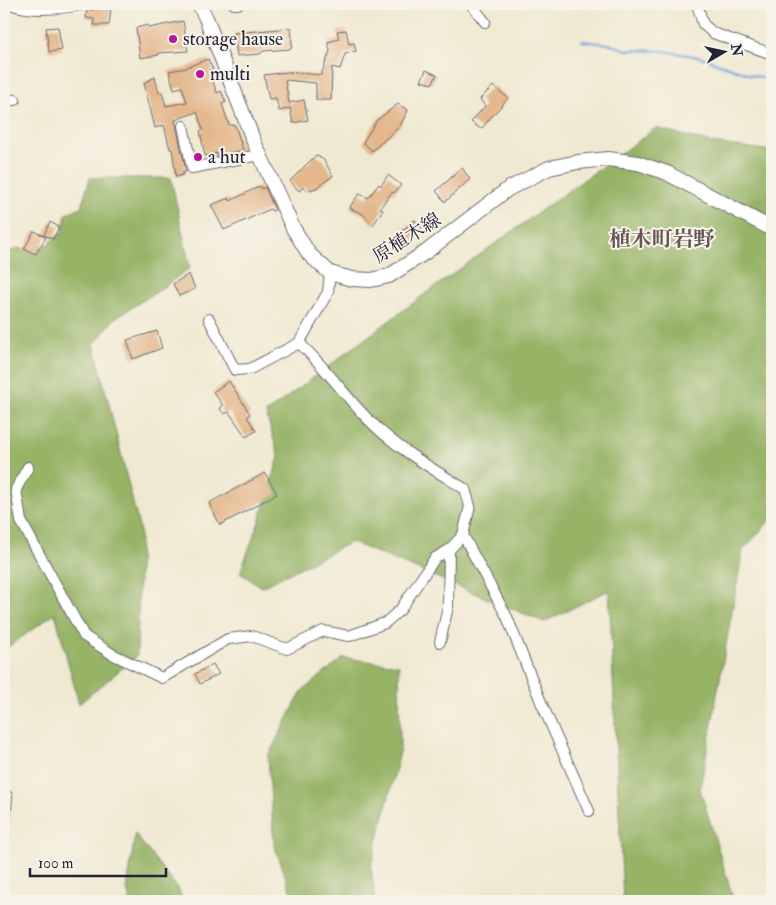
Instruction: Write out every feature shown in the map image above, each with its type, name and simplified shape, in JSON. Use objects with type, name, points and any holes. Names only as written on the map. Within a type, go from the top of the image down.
[{"type":"main road","name":"原植木線","points":[[199,4],[259,154],[293,228],[308,254],[330,273],[352,279],[371,280],[389,276],[426,252],[508,189],[549,168],[578,162],[608,159],[638,163],[667,173],[772,229]]},
{"type":"street","points":[[10,4],[42,8],[84,4]]},
{"type":"street","points":[[471,4],[485,22]]},
{"type":"street","points":[[697,4],[703,24],[713,33],[772,54]]},
{"type":"street","points":[[4,100],[15,100]]},
{"type":"street","points":[[183,126],[192,168],[259,154]]},
{"type":"street","points":[[209,319],[235,370],[250,369],[299,343],[328,292],[330,273]]},
{"type":"street","points":[[28,467],[16,489],[22,522],[84,636],[112,654],[162,678],[228,639],[252,636],[287,649],[323,631],[349,636],[366,629],[372,629],[385,623],[400,610],[436,558],[449,550],[463,535],[470,506],[465,489],[404,452],[374,426],[313,356],[299,343]]},
{"type":"street","points":[[463,535],[507,617],[541,702],[589,811]]},
{"type":"street","points":[[440,642],[448,607],[449,550]]},
{"type":"street","points":[[4,836],[8,796]]},
{"type":"green space","points":[[656,128],[712,143],[772,151],[772,518],[743,550],[700,789],[734,901],[623,901],[609,590],[544,622],[351,542],[262,587],[240,573],[260,519],[279,457],[266,413],[421,297]]},
{"type":"green space","points":[[90,178],[171,178],[190,268],[115,318],[94,344],[140,531],[137,656],[79,704],[55,613],[4,650],[4,256],[17,248],[29,251],[48,244],[63,232],[66,214],[81,207]]},
{"type":"green space","points":[[343,658],[399,665],[400,752],[371,866],[375,901],[294,901],[274,844],[268,756],[302,691]]},
{"type":"green space","points":[[135,834],[179,890],[182,901],[130,901],[127,889]]},
{"type":"building","points":[[94,7],[111,8],[109,25],[94,25],[94,19],[86,18],[87,10],[94,10]]},
{"type":"building","points":[[183,21],[188,51],[158,53],[159,55],[140,58],[136,28],[148,25],[149,28]]},
{"type":"building","points":[[58,27],[62,50],[49,52],[46,28]]},
{"type":"building","points":[[291,28],[291,49],[263,51],[260,54],[237,56],[234,33]]},
{"type":"building","points":[[346,30],[349,44],[354,43],[356,51],[345,54],[340,69],[332,67],[331,100],[316,100],[316,83],[285,80],[289,103],[304,100],[308,120],[293,123],[290,108],[279,111],[276,98],[269,99],[264,75],[287,72],[321,75],[330,51],[328,42],[339,39],[337,31]]},
{"type":"building","points":[[208,59],[213,70],[209,70],[217,93],[221,91],[226,102],[222,104],[229,125],[235,125],[243,150],[217,156],[217,153],[205,156],[200,131],[203,130],[197,112],[175,120],[186,172],[176,177],[172,149],[170,149],[164,125],[155,128],[144,83],[155,77],[159,93],[162,92],[166,106],[187,102],[182,87],[174,89],[169,71],[187,68]]},
{"type":"building","points":[[426,70],[437,75],[432,84],[421,81]]},
{"type":"building","points":[[493,86],[508,98],[481,129],[471,122],[485,106],[480,99]]},
{"type":"building","points":[[398,104],[408,110],[400,126],[372,151],[363,142],[377,120]]},
{"type":"building","points":[[316,155],[324,160],[333,176],[316,188],[307,191],[304,187],[299,191],[290,181]]},
{"type":"building","points":[[462,168],[470,179],[445,202],[436,191]]},
{"type":"building","points":[[388,175],[401,185],[394,193],[392,192],[380,208],[383,210],[373,225],[363,214],[349,208],[359,194],[368,198],[379,184],[381,186]]},
{"type":"building","points":[[260,186],[262,189],[265,187],[275,210],[272,211],[270,209],[224,230],[211,205],[229,198],[230,201]]},
{"type":"building","points":[[415,220],[422,228],[405,247],[397,236]]},
{"type":"building","points":[[50,222],[59,227],[53,239],[44,235]]},
{"type":"building","points":[[34,231],[46,237],[36,254],[24,249]]},
{"type":"building","points":[[189,274],[195,289],[179,296],[173,284]]},
{"type":"building","points":[[157,331],[162,348],[133,359],[127,340]]},
{"type":"building","points":[[229,381],[250,414],[247,417],[256,431],[246,437],[229,412],[224,414],[220,409],[223,405],[213,392]]},
{"type":"building","points":[[265,473],[277,494],[220,525],[209,503]]},
{"type":"building","points":[[213,664],[219,674],[200,684],[195,674]]},
{"type":"waterway","points":[[582,41],[609,44],[627,50],[663,51],[700,57],[751,75],[772,79]]},
{"type":"place","name":"storage hause","points":[[173,39]]},
{"type":"place","name":"multi","points":[[200,74]]},
{"type":"place","name":"a hut","points":[[198,157]]},
{"type":"district","name":"植木町岩野","points":[[662,239]]}]
